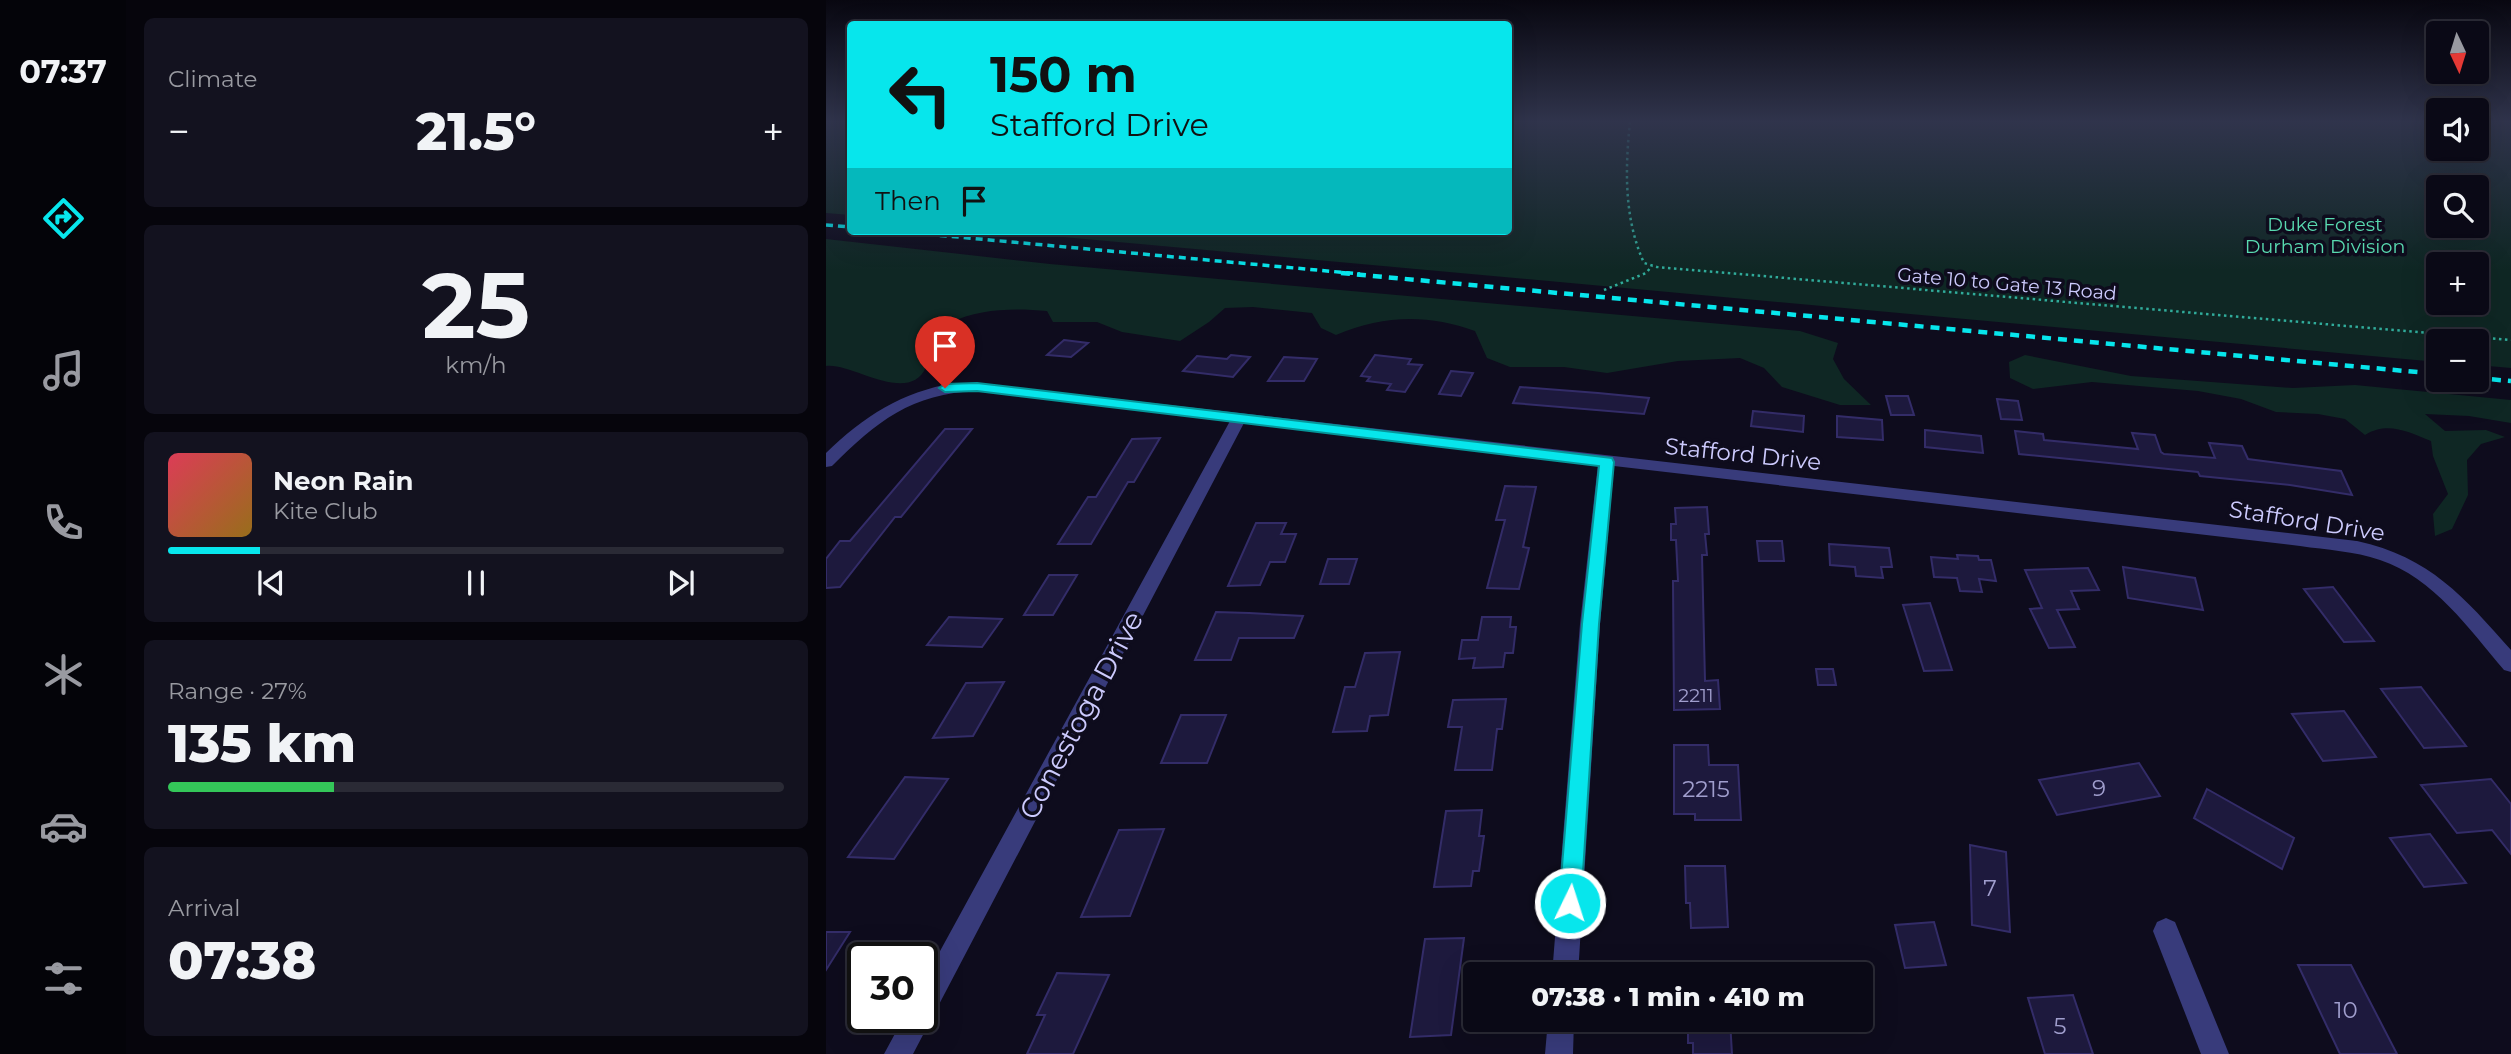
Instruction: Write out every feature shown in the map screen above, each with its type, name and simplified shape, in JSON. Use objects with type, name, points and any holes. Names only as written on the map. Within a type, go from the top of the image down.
[{"type":"street","name":"Stafford Drive","points":[[826,462],[877,416],[895,404],[928,391],[977,387],[1606,462],[2300,540],[2364,549],[2392,557],[2433,581],[2511,664]]},
{"type":"street","name":"Conestoga Drive","points":[[938,981],[1238,418]]},
{"type":"street","points":[[1566,962],[1590,624],[1606,462]]},
{"type":"street","points":[[2166,931],[2215,1054]]},
{"type":"street","points":[[1559,1054],[1561,1032]]},
{"type":"street","points":[[898,1054],[910,1033]]},
{"type":"path","points":[[1604,290],[1646,273],[1652,266],[1644,263],[1637,252],[1631,223],[1628,171]]},
{"type":"path","name":"Gate 10 to Gate 13 Road","points":[[1652,266],[1688,272],[2511,340]]},
{"type":"green space","points":[[826,171],[847,171],[847,215],[826,213]]},
{"type":"green space","name":"Duke Forest Durham Division","points":[[1512,171],[2511,171],[2511,368],[2489,366],[2489,329],[2426,329],[2426,361],[1042,235],[1512,235]]},
{"type":"green space","points":[[826,239],[1050,264],[1800,331],[1838,343],[1833,359],[1844,379],[1871,405],[1840,405],[1782,387],[1764,368],[1740,358],[1678,361],[1607,373],[1564,367],[1510,367],[1487,358],[1475,331],[1457,325],[1423,320],[1388,320],[1336,335],[1321,328],[1312,313],[1253,307],[1225,308],[1180,341],[1122,332],[1097,322],[1053,322],[1047,311],[1010,310],[973,314],[950,323],[929,340],[927,364],[918,378],[907,383],[893,383],[837,366],[826,366]]},
{"type":"green space","points":[[2025,355],[2131,376],[2293,388],[2355,385],[2511,400],[2511,423],[2469,416],[2425,414],[2445,431],[2486,430],[2505,437],[2481,444],[2467,460],[2468,495],[2452,529],[2435,536],[2433,514],[2448,494],[2433,456],[2431,441],[2390,428],[2365,435],[2345,419],[2318,414],[2276,412],[2241,399],[2198,391],[2092,382],[2033,389],[2010,378],[2009,362]]},
{"type":"building","points":[[1064,340],[1088,343],[1071,357],[1047,355]]},
{"type":"building","points":[[1231,355],[1250,357],[1233,377],[1183,371],[1197,356],[1227,359]]},
{"type":"building","points":[[1375,355],[1411,359],[1408,364],[1422,365],[1405,392],[1387,390],[1391,384],[1367,381],[1370,377],[1361,376]]},
{"type":"building","points":[[1284,357],[1317,359],[1304,381],[1268,381]]},
{"type":"building","points":[[1451,371],[1473,373],[1461,396],[1439,394]]},
{"type":"building","points":[[1520,387],[1649,398],[1644,414],[1513,403]]},
{"type":"building","points":[[1886,396],[1908,396],[1914,415],[1891,415]]},
{"type":"building","points":[[1997,399],[2018,401],[2022,420],[2001,419]]},
{"type":"building","points":[[1753,411],[1804,416],[1803,432],[1751,426]]},
{"type":"building","points":[[1837,416],[1882,420],[1883,440],[1837,437]]},
{"type":"building","points":[[945,429],[972,429],[901,517],[895,517],[840,587],[826,588],[826,559],[840,541],[850,541]]},
{"type":"building","points":[[1925,430],[1981,436],[1983,453],[1925,447]]},
{"type":"building","points":[[2015,431],[2043,434],[2044,440],[2138,449],[2132,433],[2155,435],[2164,454],[2215,458],[2209,443],[2242,446],[2248,459],[2341,471],[2352,495],[2290,485],[2200,476],[2198,472],[2019,454]]},
{"type":"building","points":[[1160,438],[1134,482],[1128,482],[1091,544],[1058,544],[1088,497],[1096,497],[1132,439]]},
{"type":"building","points":[[1505,486],[1536,487],[1523,547],[1529,548],[1519,589],[1487,588],[1505,520],[1496,520]]},
{"type":"building","points":[[1707,507],[1707,555],[1702,555],[1705,681],[1718,680],[1720,709],[1674,710],[1673,581],[1678,581],[1676,540],[1671,540],[1671,524],[1676,524],[1675,508]]},
{"type":"building","points":[[1256,523],[1286,523],[1281,534],[1296,534],[1285,562],[1270,562],[1260,585],[1228,586]]},
{"type":"building","points":[[1757,541],[1782,541],[1784,561],[1759,561]]},
{"type":"building","points":[[1829,544],[1889,548],[1892,567],[1881,567],[1883,578],[1856,576],[1855,567],[1830,565]]},
{"type":"building","points":[[1957,555],[1991,560],[1996,581],[1979,579],[1982,592],[1960,591],[1957,578],[1934,577],[1931,557],[1958,559]]},
{"type":"building","points":[[1328,559],[1357,559],[1349,584],[1320,584]]},
{"type":"building","points":[[2123,567],[2195,578],[2203,610],[2128,598]]},
{"type":"building","points":[[2088,568],[2099,590],[2071,591],[2079,609],[2057,610],[2075,647],[2049,648],[2030,609],[2042,608],[2025,570]]},
{"type":"building","points":[[1049,575],[1077,575],[1053,615],[1024,615]]},
{"type":"building","points":[[2333,587],[2374,641],[2344,642],[2304,589]]},
{"type":"building","points":[[1930,603],[1952,670],[1924,671],[1903,605]]},
{"type":"building","points":[[1216,612],[1303,616],[1294,638],[1239,638],[1231,660],[1195,660]]},
{"type":"building","points":[[949,617],[1002,619],[982,647],[927,645]]},
{"type":"building","points":[[1482,617],[1511,617],[1510,627],[1516,627],[1513,653],[1505,653],[1503,667],[1473,668],[1475,658],[1459,659],[1462,640],[1478,640]]},
{"type":"building","points":[[1400,652],[1388,715],[1370,716],[1367,731],[1333,732],[1345,687],[1355,687],[1365,653]]},
{"type":"building","points":[[1816,669],[1833,669],[1836,685],[1818,685]]},
{"type":"building","points":[[1004,682],[973,736],[933,738],[966,683]]},
{"type":"building","points":[[2421,687],[2466,746],[2424,748],[2381,689]]},
{"type":"building","points":[[1506,699],[1502,729],[1497,729],[1492,770],[1455,770],[1462,727],[1448,727],[1453,700]]},
{"type":"building","points":[[2344,711],[2376,757],[2323,761],[2292,714]]},
{"type":"building","points":[[1181,715],[1226,715],[1207,763],[1161,763]]},
{"type":"building","points":[[1674,745],[1708,745],[1709,765],[1738,765],[1741,820],[1695,820],[1695,814],[1674,814]]},
{"type":"building","points":[[2139,763],[2160,796],[2057,815],[2039,780]]},
{"type":"building","points":[[905,777],[948,779],[894,859],[848,857]]},
{"type":"building","points":[[2491,779],[2511,804],[2511,854],[2492,830],[2457,833],[2421,785]]},
{"type":"building","points":[[2207,789],[2294,838],[2282,869],[2194,818]]},
{"type":"building","points":[[1482,810],[1479,836],[1484,836],[1479,871],[1473,871],[1471,886],[1434,887],[1446,811]]},
{"type":"building","points":[[1164,829],[1130,916],[1081,917],[1119,830]]},
{"type":"building","points":[[2430,834],[2466,883],[2424,887],[2390,838]]},
{"type":"building","points":[[1970,845],[2006,852],[2010,932],[1972,925]]},
{"type":"building","points":[[1685,866],[1725,866],[1728,927],[1691,928],[1690,903],[1686,903]]},
{"type":"building","points":[[1934,922],[1946,965],[1905,968],[1895,925]]},
{"type":"building","points":[[826,932],[850,932],[826,970]]},
{"type":"building","points":[[1464,938],[1451,1035],[1410,1037],[1425,939]]},
{"type":"building","points":[[2298,965],[2351,965],[2397,1054],[2340,1054]]},
{"type":"building","points":[[1057,973],[1109,975],[1073,1054],[1027,1054],[1045,1015],[1037,1015]]},
{"type":"building","points":[[2073,995],[2093,1054],[2045,1054],[2028,998]]},
{"type":"building","points":[[1688,1032],[1731,1032],[1732,1054],[1693,1054],[1693,1043],[1688,1043]]},
{"type":"railway","points":[[826,225],[847,227]]},
{"type":"railway","points":[[936,235],[1360,274]]},
{"type":"railway","points":[[1341,273],[2426,373]]},
{"type":"railway","points":[[2489,379],[2511,381]]},
{"type":"route","points":[[945,388],[977,387],[1606,462],[1590,624],[1570,903]]}]
